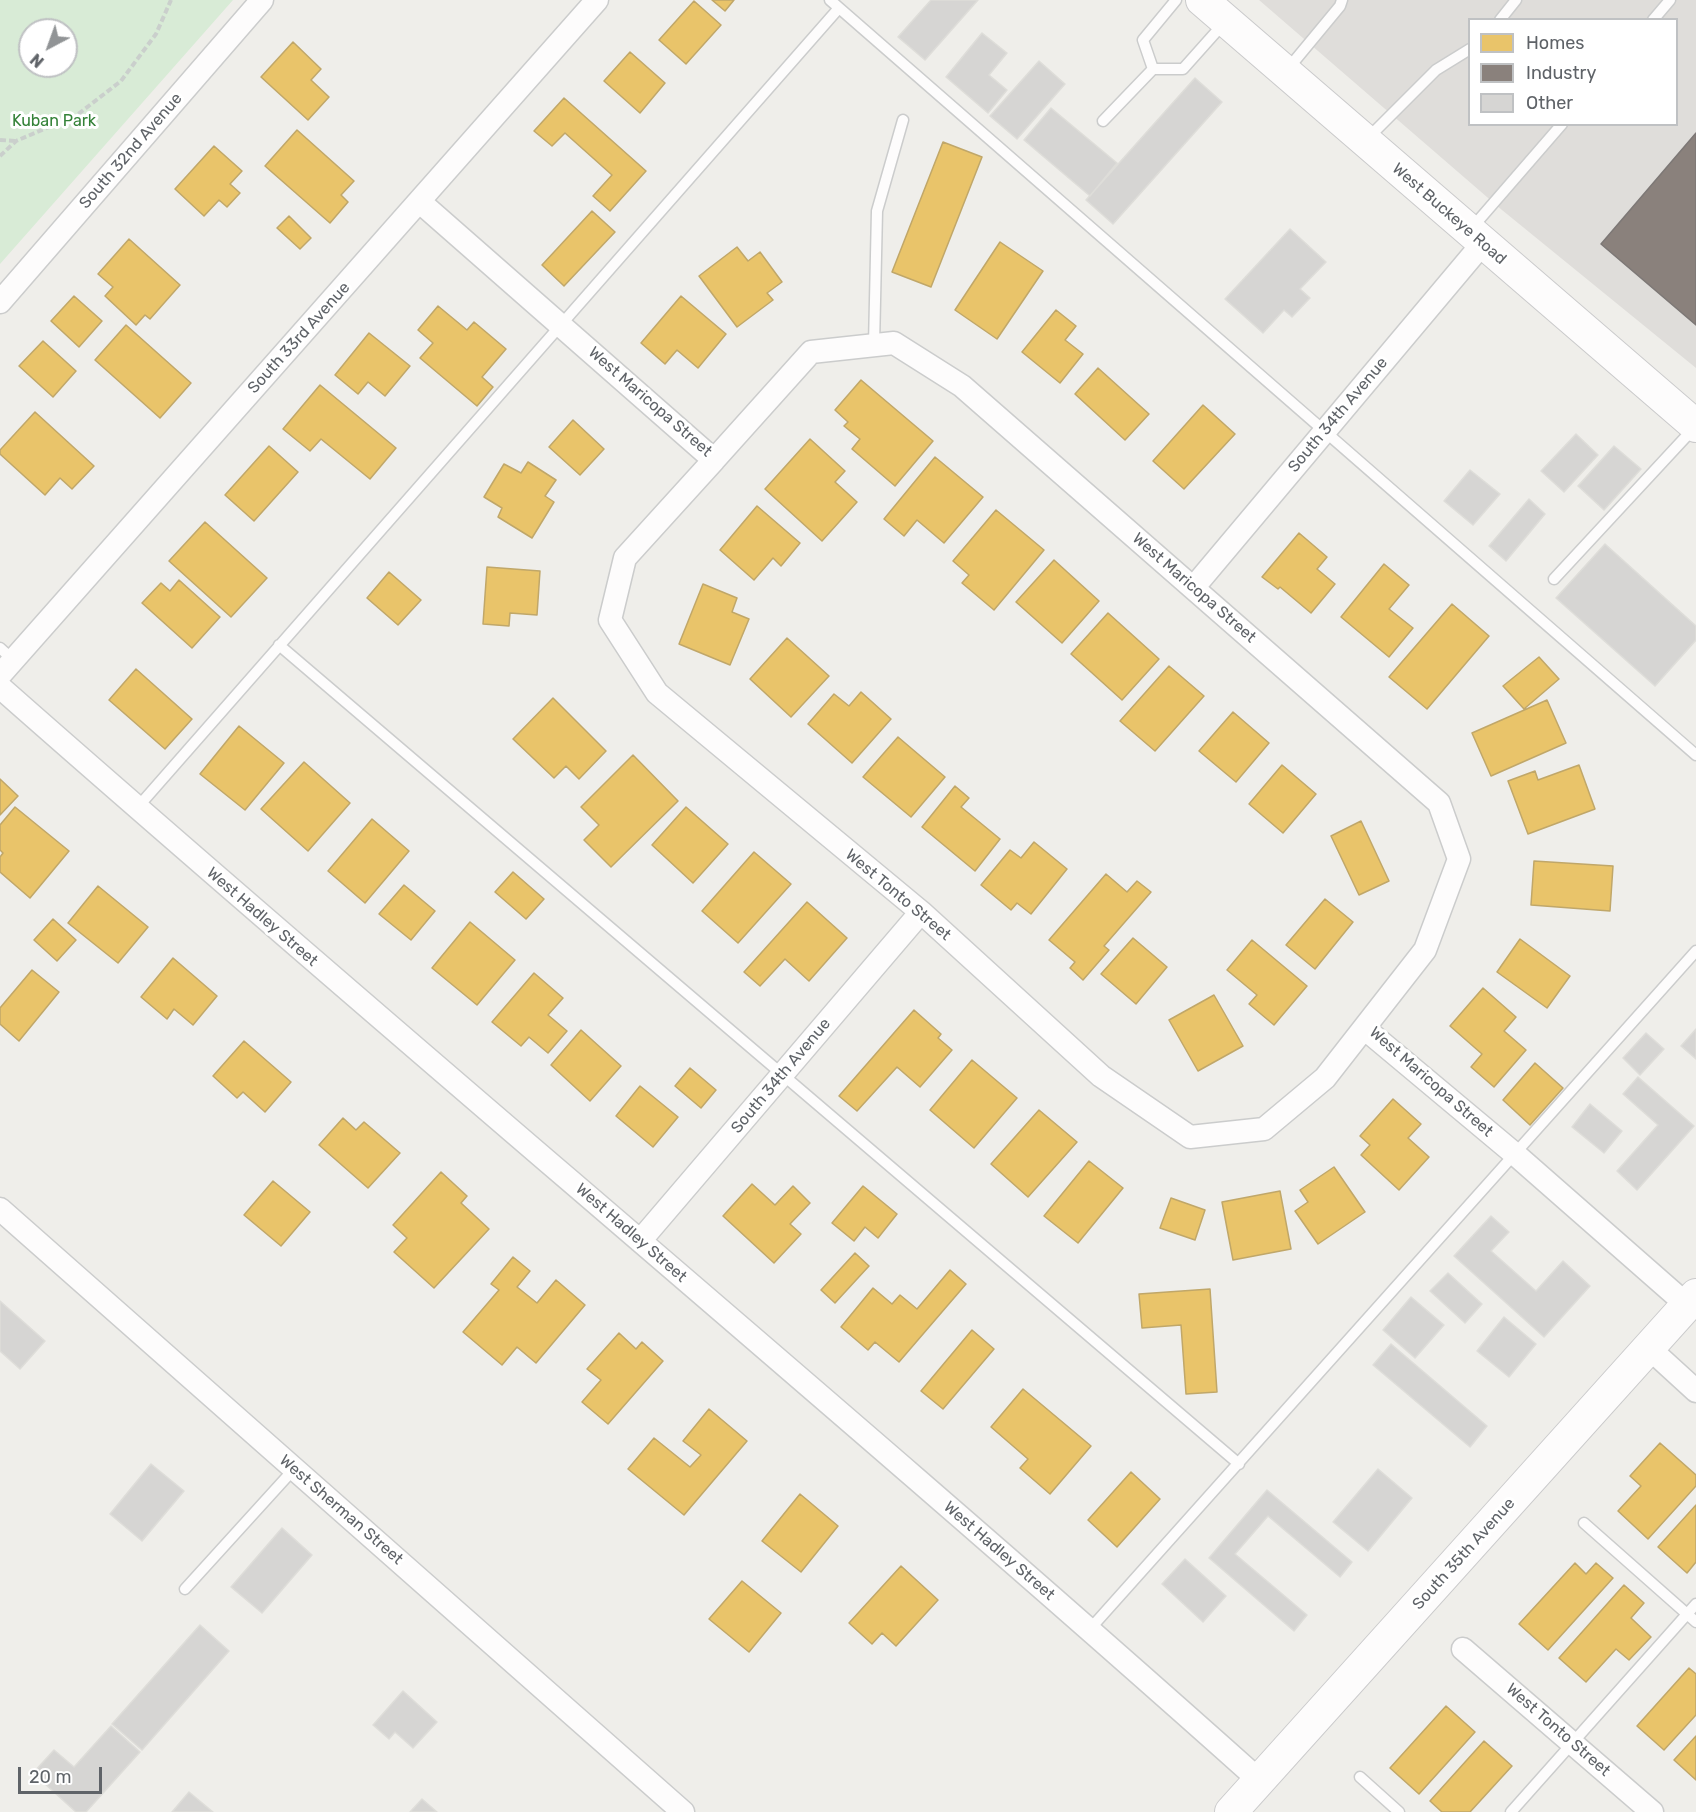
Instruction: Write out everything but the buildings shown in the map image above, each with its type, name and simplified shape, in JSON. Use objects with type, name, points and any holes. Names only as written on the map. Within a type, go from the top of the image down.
[{"type":"main road","name":"West Buckeye Road","points":[[1202,0],[1696,426]]},
{"type":"main road","name":"South 35th Avenue","points":[[1231,1812],[1692,1300]]},
{"type":"street","name":"South 32nd Avenue","points":[[0,302],[262,0]]},
{"type":"street","name":"South 33rd Avenue","points":[[4,661],[420,202],[597,0]]},
{"type":"street","name":"West Maricopa Street","points":[[420,202],[714,460],[811,352],[894,343],[962,386],[1439,803],[1459,859],[1425,950],[1364,1028],[1692,1300]]},
{"type":"street","name":"South 34th Avenue","points":[[1194,587],[1325,431],[1476,238]]},
{"type":"street","name":"West Tonto Street","points":[[714,460],[625,558],[610,620],[657,693],[921,912],[1101,1076],[1190,1137],[1264,1129],[1325,1078],[1364,1028]]},
{"type":"street","name":"West Hadley Street","points":[[0,687],[137,808],[1090,1629],[1260,1782]]},
{"type":"street","name":"South 34th Avenue","points":[[640,1241],[921,912]]},
{"type":"street","name":"West Sherman Street","points":[[0,1209],[682,1812]]},
{"type":"street","points":[[1649,1348],[1696,1390]]},
{"type":"street","name":"West Tonto Street","points":[[1463,1649],[1652,1812]]},
{"type":"lane","points":[[1153,69],[1143,40],[1176,0]]},
{"type":"lane","points":[[1285,72],[1340,6],[1342,0]]},
{"type":"lane","points":[[1502,18],[1515,0]]},
{"type":"lane","points":[[1655,18],[1670,0]]},
{"type":"lane","points":[[137,808],[560,323],[834,4],[1696,755]]},
{"type":"lane","points":[[1103,121],[1153,69],[1183,69],[1226,20]]},
{"type":"lane","points":[[1365,141],[1436,70],[1468,50]]},
{"type":"lane","points":[[874,345],[877,211],[903,120]]},
{"type":"lane","points":[[1476,238],[1560,126]]},
{"type":"lane","points":[[1554,579],[1696,426]]},
{"type":"lane","points":[[279,645],[1239,1464]]},
{"type":"lane","points":[[1090,1629],[1696,951]]},
{"type":"lane","points":[[185,1588],[294,1469]]},
{"type":"lane","points":[[1584,1523],[1696,1622]]},
{"type":"lane","points":[[1511,1812],[1696,1604]]},
{"type":"lane","points":[[1360,1777],[1399,1812]]},
{"type":"path","points":[[0,156],[16,141],[77,115],[121,81],[156,34],[171,0]]},
{"type":"path","points":[[0,140],[16,141]]},
{"type":"shaded area","points":[[1259,0],[1696,0],[1696,368],[1502,210]]},
{"type":"green space","name":"Kuban Park","points":[[0,0],[233,0],[0,264]]}]
